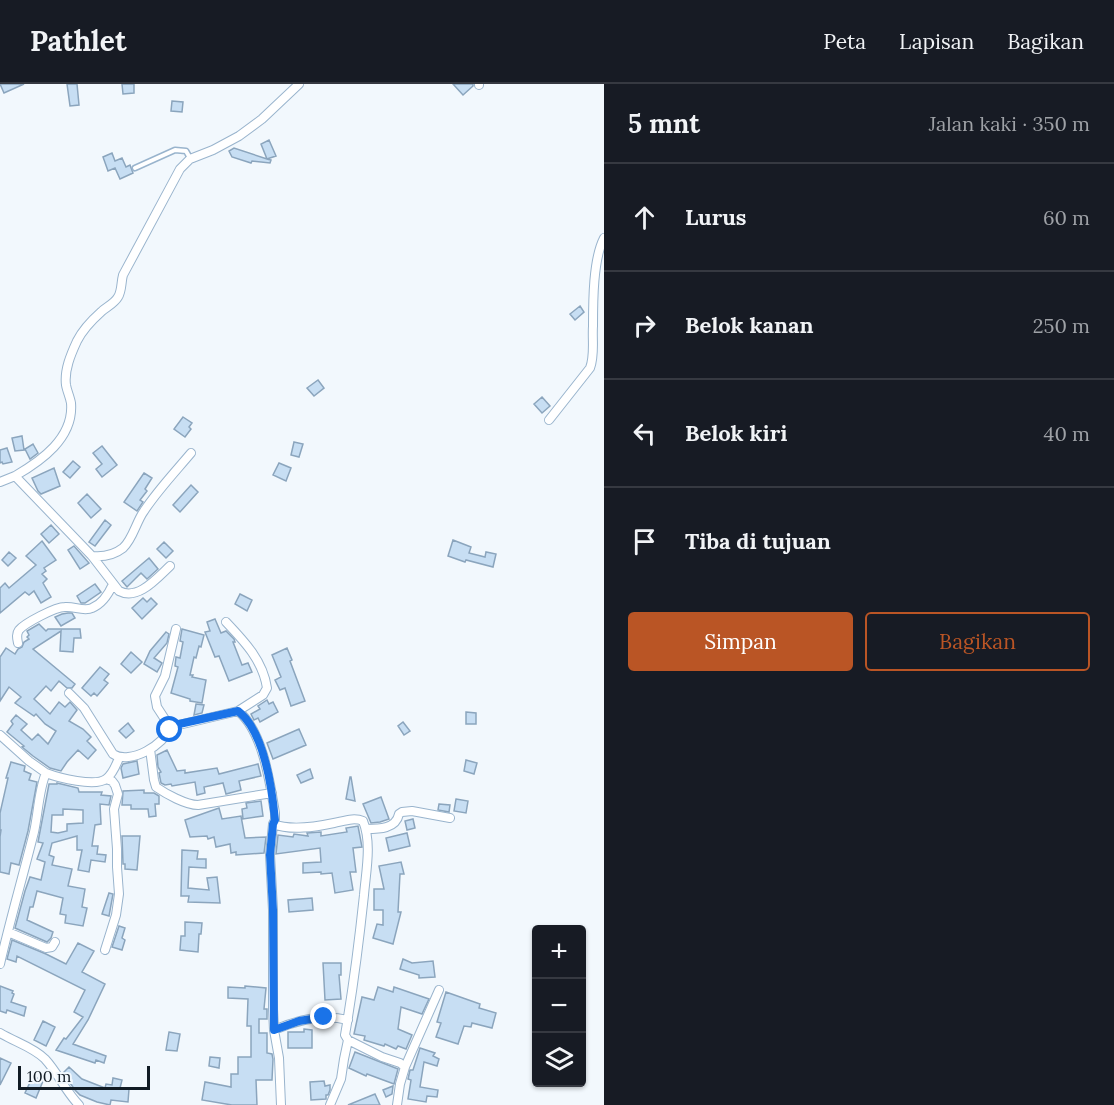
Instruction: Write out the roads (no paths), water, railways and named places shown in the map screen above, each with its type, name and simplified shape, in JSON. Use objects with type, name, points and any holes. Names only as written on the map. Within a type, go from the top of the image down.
[{"type":"street","points":[[0,482],[15,476],[49,452],[67,429],[71,415],[71,401],[66,385],[66,372],[71,355],[79,338],[94,319],[119,295],[121,283],[132,258],[180,169],[190,159],[239,136],[262,119],[299,84]]},
{"type":"street","points":[[549,420],[590,368],[592,362],[597,258],[604,238]]},
{"type":"street","points":[[92,556],[105,556],[126,545],[143,513],[191,453]]},
{"type":"street","points":[[15,476],[92,556],[119,591],[130,594],[149,585],[170,566]]},
{"type":"street","points":[[18,643],[18,632],[28,623],[65,606],[93,608],[109,593],[113,584]]},
{"type":"street","points":[[170,726],[238,711],[263,695],[267,688],[254,654],[226,622]]},
{"type":"street","points":[[170,726],[155,700],[165,676],[176,629]]},
{"type":"street","points":[[69,693],[84,708],[106,745],[119,758],[132,757],[150,749],[167,735],[170,726]]},
{"type":"street","points":[[238,711],[250,725],[266,762],[275,820],[270,855],[274,1030],[279,1058],[281,1105]]},
{"type":"street","points":[[0,735],[46,773],[78,781],[99,782],[106,779],[112,773],[119,758]]},
{"type":"street","points":[[150,749],[156,787],[192,805],[272,793]]},
{"type":"street","points":[[0,964],[34,833],[46,773]]},
{"type":"street","points":[[105,950],[116,915],[119,894],[114,809],[118,794],[112,781],[106,779]]},
{"type":"street","points":[[366,829],[391,825],[398,820],[399,814],[406,811],[450,818]]},
{"type":"street","points":[[273,824],[287,828],[358,819],[363,821],[366,829],[368,855],[345,1035],[348,1040],[405,1067]]},
{"type":"street","points":[[8,932],[46,948],[52,947],[55,942]]},
{"type":"street","points":[[398,1105],[400,1083],[405,1067],[439,990]]},
{"type":"street","points":[[274,1030],[299,1021],[324,1017],[348,1020]]},
{"type":"street","points":[[0,1033],[10,1040],[35,1050],[47,1060],[80,1105]]},
{"type":"street","points":[[330,1105],[341,1079],[348,1040]]},
{"type":"lane","points":[[135,168],[175,150],[186,151],[190,159]]}]
